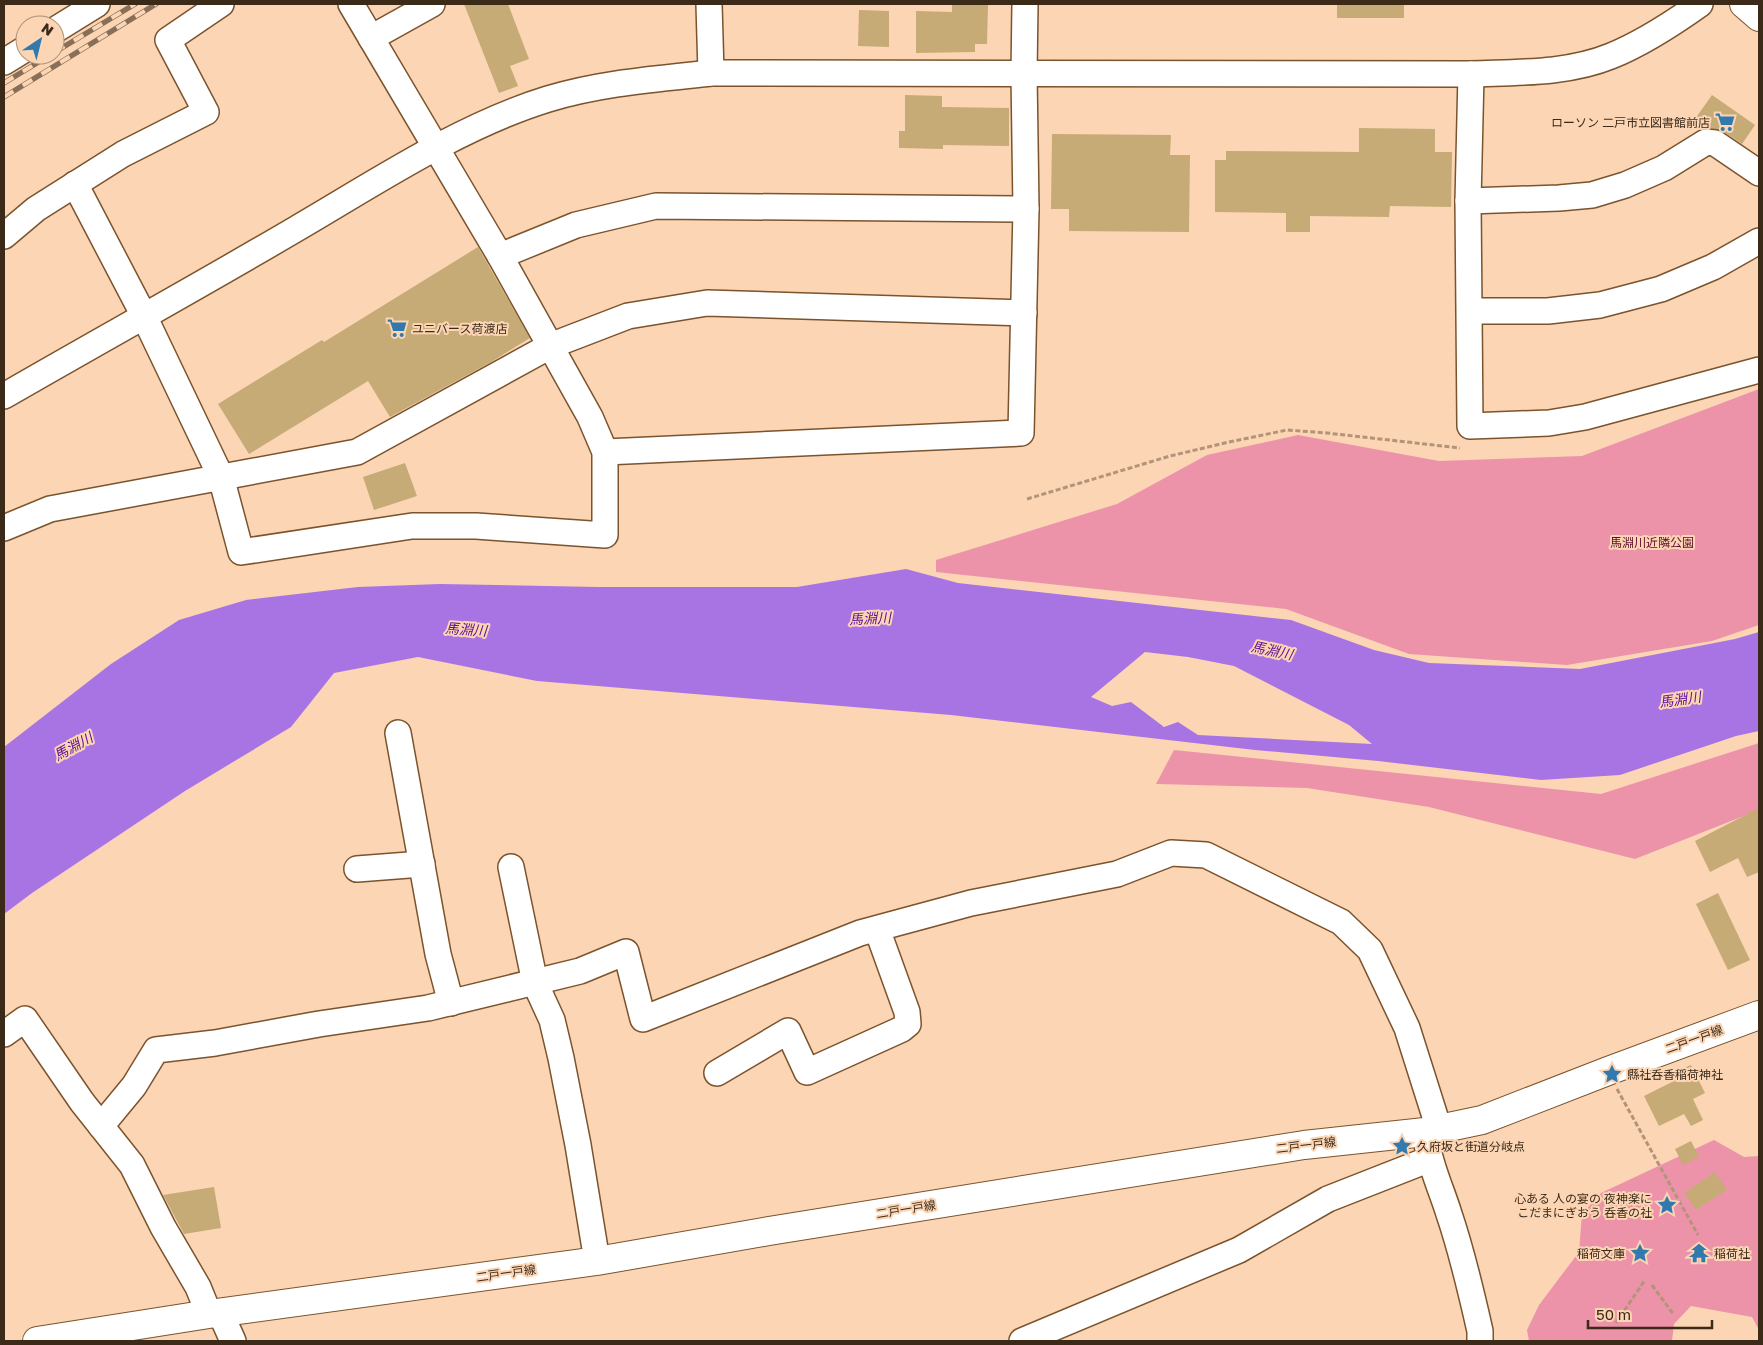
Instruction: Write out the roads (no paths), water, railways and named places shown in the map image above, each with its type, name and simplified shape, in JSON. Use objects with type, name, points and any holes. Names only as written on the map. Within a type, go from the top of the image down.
[{"type":"main road","points":[[1744,4],[1759,16]]},
{"type":"main road","name":"二戸一戸線","points":[[37,1341],[214,1313],[597,1261],[769,1231],[1285,1148],[1432,1130],[1482,1120],[1759,1015]]},
{"type":"street","points":[[65,24],[97,4]]},
{"type":"street","points":[[4,236],[36,209],[123,154],[206,112],[168,40],[221,4]]},
{"type":"street","points":[[75,184],[144,316],[221,477],[240,552],[412,526],[476,526],[604,535],[604,452],[590,417],[500,256],[351,4]]},
{"type":"street","points":[[371,38],[432,4]]},
{"type":"street","points":[[709,4],[712,73]]},
{"type":"street","points":[[604,452],[1020,433],[1026,209],[1025,4]]},
{"type":"street","points":[[4,396],[435,148],[487,122],[547,99],[618,83],[712,73],[1470,74],[1542,71],[1580,65],[1609,57],[1641,42],[1700,4]]},
{"type":"street","points":[[4,62],[15,55]]},
{"type":"street","points":[[1470,74],[1468,201],[1470,426],[1549,423],[1584,417],[1759,370]]},
{"type":"street","points":[[1468,201],[1592,195],[1625,185],[1664,168],[1706,142],[1715,143],[1759,173]]},
{"type":"street","points":[[500,256],[576,225],[656,206],[1026,209]]},
{"type":"street","points":[[1470,311],[1548,311],[1600,305],[1661,288],[1713,267],[1759,241]]},
{"type":"street","points":[[4,528],[50,510],[357,452],[550,346],[628,316],[707,302],[1024,313]]},
{"type":"street","points":[[398,734],[438,954],[451,1003]]},
{"type":"street","points":[[101,1126],[134,1086],[156,1050],[215,1043],[319,1024],[428,1008],[580,971],[626,952],[644,1019],[860,933],[971,903],[1117,874],[1171,853],[1206,855],[1341,922],[1370,950],[1407,1028],[1432,1130],[1430,1159],[1450,1214],[1466,1268],[1480,1331],[1480,1341]]},
{"type":"street","points":[[357,869],[422,864]]},
{"type":"street","points":[[511,867],[535,983],[552,1020],[561,1058],[578,1145],[597,1261]]},
{"type":"street","points":[[717,1073],[788,1031],[807,1072],[902,1029],[908,1024],[907,1012],[877,929]]},
{"type":"street","points":[[4,1034],[26,1019],[82,1102],[132,1165],[163,1227],[198,1287],[233,1341]]},
{"type":"street","points":[[1022,1341],[1239,1250],[1328,1199],[1430,1159]]},
{"type":"water","name":"馬淵川","points":[[906,569],[958,583],[1291,620],[1374,650],[1429,663],[1580,669],[1735,639],[1759,632],[1759,731],[1736,736],[1620,775],[1541,780],[951,715],[537,681],[418,657],[334,673],[291,727],[185,791],[32,893],[4,914],[4,747],[111,664],[179,620],[246,600],[358,587],[440,584],[598,587],[797,587]],"holes":[[[1145,652],[1188,657],[1234,666],[1349,725],[1372,744],[1198,735],[1178,722],[1164,727],[1131,702],[1112,706],[1091,697]]]},
{"type":"railway","points":[[65,46],[135,4]]},
{"type":"railway","points":[[4,97],[156,4]]},
{"type":"railway","points":[[4,83],[34,65]]},
{"type":"place","name":"ローソン 二戸市立図書館前店","points":[[1725,122]]},
{"type":"place","name":"ユニバース荷渡店","points":[[397,328]]},
{"type":"place","name":"縣社呑香稲荷神社","points":[[1612,1074]]},
{"type":"place","name":"久府坂と街道分岐点","points":[[1402,1146]]},
{"type":"place","name":"心ある 人の宴の 夜神楽に こだまにぎおう 呑香の社","points":[[1667,1205]]},
{"type":"place","name":"稲荷文庫","points":[[1640,1253]]},
{"type":"place","name":"稲荷社","points":[[1699,1253]]},
{"type":"park label","name":"馬淵川近隣公園","points":[[1652,542]]}]
